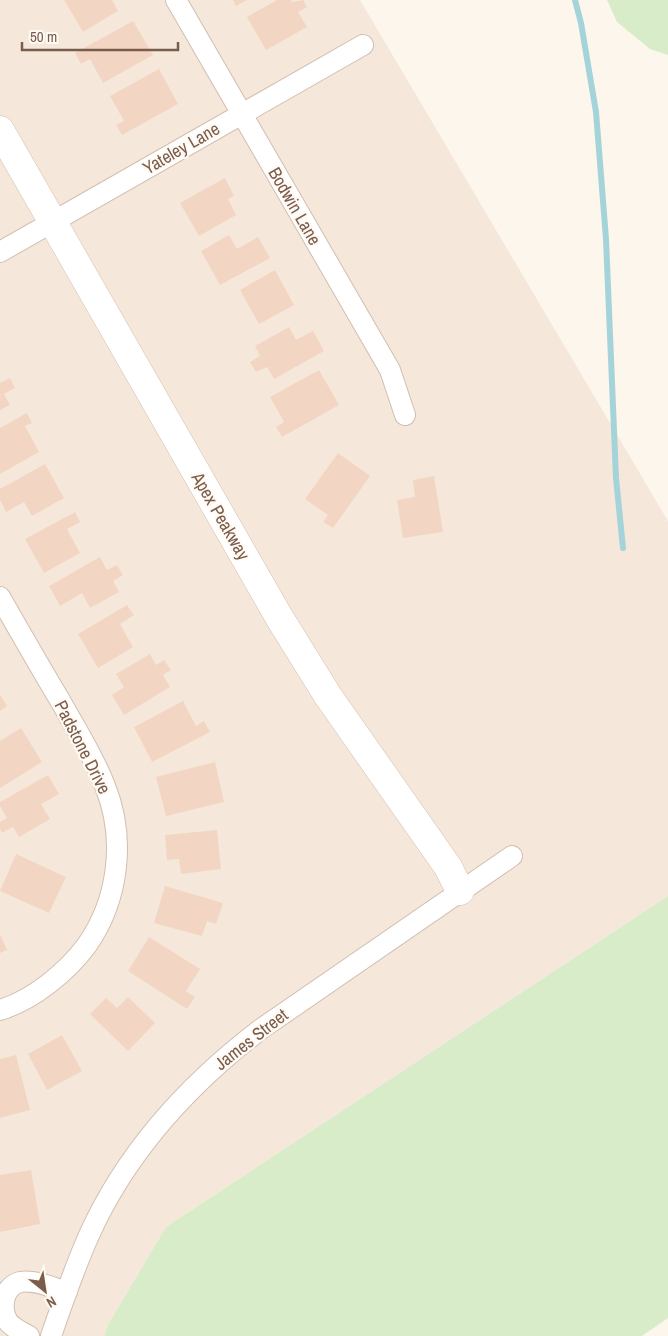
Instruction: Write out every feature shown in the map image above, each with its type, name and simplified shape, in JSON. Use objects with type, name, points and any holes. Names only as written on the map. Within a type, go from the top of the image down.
[{"type":"main road","name":"Apex Peakway","points":[[0,130],[284,625],[328,696],[448,867],[460,891]]},
{"type":"street","name":"Bodwin Lane","points":[[176,0],[390,370],[405,415]]},
{"type":"street","name":"Yateley Lane","points":[[0,252],[362,44]]},
{"type":"street","name":"Padstone Drive","points":[[0,597],[72,722],[105,785],[116,827],[117,850],[116,873],[110,896],[93,936],[78,958],[65,971],[26,998],[0,1010]]},
{"type":"street","name":"James Street","points":[[51,1336],[90,1232],[126,1169],[155,1128],[201,1079],[261,1029],[512,856]]},
{"type":"street","points":[[29,1336],[9,1323],[4,1315],[2,1306],[3,1296],[9,1288],[20,1282],[34,1282],[66,1292]]},
{"type":"shaded area","points":[[0,0],[360,0],[668,521],[668,896],[166,1227],[109,1323],[104,1336],[0,1336]]},
{"type":"green space","points":[[607,0],[668,0],[668,55],[650,49],[617,22]]},
{"type":"green space","points":[[668,896],[668,1318],[642,1336],[104,1336],[109,1323],[166,1227]]},
{"type":"building","points":[[64,0],[112,0],[118,11],[83,32]]},
{"type":"building","points":[[233,0],[247,0],[236,6]]},
{"type":"building","points":[[277,0],[291,0],[292,2],[303,0],[307,7],[298,12],[307,27],[266,50],[247,17]]},
{"type":"building","points":[[133,21],[153,55],[103,83],[90,59],[81,64],[75,53]]},
{"type":"building","points":[[159,69],[178,104],[122,135],[116,125],[124,121],[110,96]]},
{"type":"building","points":[[225,178],[234,196],[228,199],[236,215],[199,236],[180,203]]},
{"type":"building","points":[[229,235],[237,249],[258,237],[270,258],[220,285],[201,251]]},
{"type":"building","points":[[275,270],[294,305],[259,324],[240,290]]},
{"type":"building","points":[[289,327],[296,340],[313,331],[324,351],[274,379],[267,367],[256,372],[250,362],[260,356],[255,346]]},
{"type":"building","points":[[319,370],[339,405],[282,437],[276,427],[284,422],[270,397]]},
{"type":"building","points":[[10,378],[15,388],[4,394],[10,405],[0,410],[0,383]]},
{"type":"building","points":[[27,413],[32,423],[25,426],[39,452],[0,474],[0,428]]},
{"type":"building","points":[[338,453],[370,476],[333,528],[323,522],[328,515],[305,499]]},
{"type":"building","points":[[45,464],[64,498],[32,516],[24,502],[6,512],[0,500],[0,489]]},
{"type":"building","points":[[434,476],[443,532],[403,538],[397,500],[415,497],[413,480]]},
{"type":"building","points":[[75,512],[80,522],[67,529],[80,553],[44,573],[25,539]]},
{"type":"building","points":[[100,557],[107,570],[117,565],[123,575],[113,581],[119,592],[90,608],[82,593],[60,606],[49,586]]},
{"type":"building","points":[[127,605],[134,615],[120,624],[133,647],[98,668],[78,634]]},
{"type":"building","points":[[150,654],[156,665],[164,660],[171,670],[163,675],[170,687],[124,715],[112,695],[124,687],[116,674]]},
{"type":"building","points":[[0,695],[7,706],[0,711]]},
{"type":"building","points":[[183,701],[196,726],[204,721],[210,732],[152,762],[134,727]]},
{"type":"building","points":[[21,728],[42,762],[0,788],[0,741]]},
{"type":"building","points":[[215,762],[224,802],[166,816],[156,777]]},
{"type":"building","points":[[48,775],[59,794],[41,804],[50,819],[19,837],[13,827],[2,833],[0,822],[7,818],[0,806],[0,802]]},
{"type":"building","points":[[217,830],[221,869],[181,874],[179,859],[167,860],[165,835]]},
{"type":"building","points":[[16,854],[66,877],[49,913],[0,891]]},
{"type":"building","points":[[165,886],[223,903],[216,924],[207,921],[202,936],[154,923]]},
{"type":"building","points":[[0,934],[7,950],[0,953]]},
{"type":"building","points":[[149,937],[200,969],[186,991],[195,997],[187,1009],[128,971]]},
{"type":"building","points":[[128,997],[155,1023],[128,1051],[90,1014],[106,998],[117,1008]]},
{"type":"building","points":[[62,1035],[82,1071],[47,1090],[28,1054]]},
{"type":"building","points":[[16,1055],[30,1110],[0,1118],[0,1059]]},
{"type":"building","points":[[31,1170],[40,1224],[0,1232],[0,1175]]},
{"type":"waterway","points":[[575,0],[581,23],[596,112],[606,239],[616,478],[623,548]]}]
